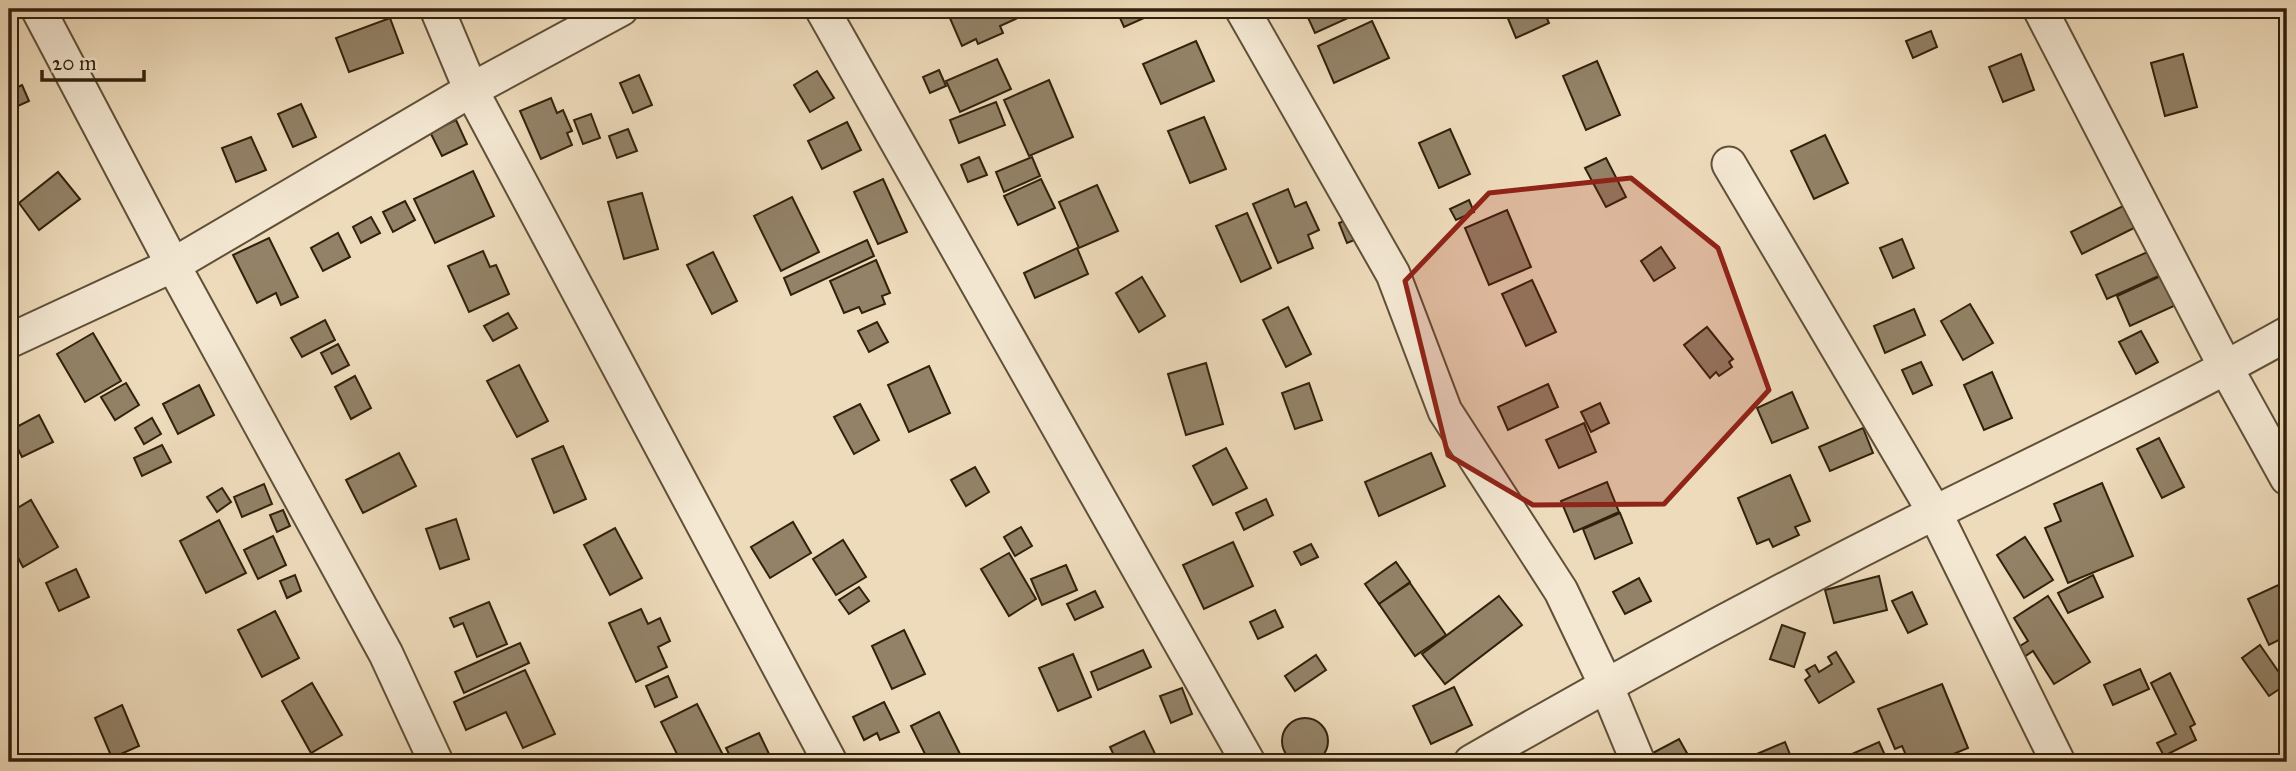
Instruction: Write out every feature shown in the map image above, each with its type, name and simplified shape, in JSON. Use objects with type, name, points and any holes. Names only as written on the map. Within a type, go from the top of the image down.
[{"type":"street","points":[[38,9],[173,265],[386,654],[436,762]]},
{"type":"street","points":[[437,9],[471,90],[830,762]]},
{"type":"street","points":[[9,341],[173,265],[471,90],[621,9]]},
{"type":"street","points":[[822,9],[1248,762]]},
{"type":"street","points":[[1242,9],[1393,274],[1445,411],[1561,591],[1606,685],[1638,762]]},
{"type":"street","points":[[2040,9],[2226,368],[2287,478]]},
{"type":"street","points":[[1729,164],[1935,513],[2058,762]]},
{"type":"street","points":[[1471,762],[1606,685],[1935,513],[2226,368],[2287,334]]},
{"type":"highlighted area","points":[[1631,178],[1718,248],[1769,390],[1664,504],[1533,505],[1448,455],[1405,281],[1489,193]]},
{"type":"building","points":[[946,9],[1019,9],[1022,16],[1000,26],[1003,33],[978,44],[976,39],[962,46]]},
{"type":"building","points":[[1116,9],[1164,9],[1124,27]]},
{"type":"building","points":[[1357,9],[1359,13],[1315,33],[1305,11]]},
{"type":"building","points":[[1504,9],[1543,9],[1549,23],[1516,38]]},
{"type":"building","points":[[390,18],[403,53],[349,72],[336,38]]},
{"type":"building","points":[[1372,21],[1389,58],[1334,83],[1318,46]]},
{"type":"building","points":[[1931,31],[1937,47],[1913,58],[1906,41]]},
{"type":"building","points":[[1196,41],[1214,81],[1161,104],[1143,64]]},
{"type":"building","points":[[2021,54],[2034,90],[2003,102],[1989,67]]},
{"type":"building","points":[[2183,54],[2197,107],[2165,116],[2151,63]]},
{"type":"building","points":[[997,59],[1011,89],[960,112],[946,81]]},
{"type":"building","points":[[1597,61],[1620,115],[1586,130],[1563,76]]},
{"type":"building","points":[[939,70],[946,86],[930,93],[923,77]]},
{"type":"building","points":[[817,71],[834,98],[810,112],[794,85]]},
{"type":"building","points":[[639,75],[652,105],[633,113],[620,83]]},
{"type":"building","points":[[1049,80],[1073,137],[1029,156],[1004,100]]},
{"type":"building","points":[[22,85],[29,101],[9,110],[9,91]]},
{"type":"building","points":[[551,98],[557,113],[563,110],[572,131],[567,133],[572,145],[541,159],[520,111]]},
{"type":"building","points":[[996,102],[1005,125],[959,143],[950,120]]},
{"type":"building","points":[[301,104],[316,137],[293,147],[278,114]]},
{"type":"building","points":[[591,114],[600,138],[583,144],[574,120]]},
{"type":"building","points":[[1204,117],[1226,169],[1190,183],[1168,131]]},
{"type":"building","points":[[456,120],[467,144],[442,156],[430,132]]},
{"type":"building","points":[[847,122],[861,150],[822,169],[808,141]]},
{"type":"building","points":[[628,129],[637,151],[617,158],[609,136]]},
{"type":"building","points":[[1450,129],[1470,174],[1439,188],[1419,143]]},
{"type":"building","points":[[9,132],[18,150],[9,154]]},
{"type":"building","points":[[1825,135],[1848,183],[1814,199],[1791,151]]},
{"type":"building","points":[[251,137],[266,170],[236,182],[222,148]]},
{"type":"building","points":[[979,157],[987,175],[968,182],[961,165]]},
{"type":"building","points":[[1032,157],[1040,176],[1004,192],[996,172]]},
{"type":"building","points":[[1606,158],[1626,197],[1606,207],[1585,168]]},
{"type":"building","points":[[473,171],[494,216],[435,243],[414,199]]},
{"type":"building","points":[[58,172],[80,199],[39,230],[19,203]]},
{"type":"building","points":[[883,179],[907,232],[878,244],[854,192]]},
{"type":"building","points":[[1041,179],[1055,208],[1018,225],[1004,196]]},
{"type":"building","points":[[1097,185],[1118,231],[1079,248],[1059,202]]},
{"type":"building","points":[[1288,189],[1295,207],[1306,202],[1319,230],[1308,235],[1313,248],[1278,263],[1253,204]]},
{"type":"building","points":[[642,193],[658,249],[624,259],[608,202]]},
{"type":"building","points":[[792,197],[819,252],[781,271],[754,216]]},
{"type":"building","points":[[1469,200],[1474,212],[1456,220],[1450,209]]},
{"type":"building","points":[[405,201],[415,220],[393,232],[383,212]]},
{"type":"building","points":[[2125,205],[2136,227],[2082,254],[2071,232]]},
{"type":"building","points":[[1507,210],[1531,267],[1489,285],[1465,228]]},
{"type":"building","points":[[1247,213],[1271,268],[1241,282],[1216,226]]},
{"type":"building","points":[[371,217],[380,233],[361,243],[353,227]]},
{"type":"building","points":[[1353,217],[1362,237],[1347,243],[1339,223]]},
{"type":"building","points":[[338,233],[350,257],[323,271],[311,248]]},
{"type":"building","points":[[269,238],[298,297],[281,305],[276,293],[257,303],[233,255]]},
{"type":"building","points":[[1902,239],[1914,268],[1893,278],[1880,248]]},
{"type":"building","points":[[867,240],[874,256],[791,295],[784,278]]},
{"type":"building","points":[[1661,247],[1675,268],[1654,281],[1641,261]]},
{"type":"building","points":[[1077,248],[1088,274],[1035,298],[1024,273]]},
{"type":"building","points":[[2152,250],[2163,274],[2107,299],[2096,275]]},
{"type":"building","points":[[483,251],[490,267],[496,265],[509,294],[469,312],[448,266]]},
{"type":"building","points":[[713,252],[737,301],[712,314],[687,265]]},
{"type":"building","points":[[876,260],[890,293],[882,296],[885,304],[862,313],[859,307],[844,313],[830,281]]},
{"type":"building","points":[[2163,275],[2176,305],[2130,326],[2117,296]]},
{"type":"building","points":[[1142,277],[1165,316],[1139,332],[1116,293]]},
{"type":"building","points":[[1532,280],[1556,332],[1526,346],[1502,294]]},
{"type":"building","points":[[1970,304],[1993,343],[1963,360],[1941,321]]},
{"type":"building","points":[[1288,307],[1311,354],[1286,367],[1263,320]]},
{"type":"building","points":[[1914,309],[1925,335],[1885,353],[1874,326]]},
{"type":"building","points":[[508,313],[517,328],[493,341],[484,326]]},
{"type":"building","points":[[325,320],[335,340],[302,357],[291,338]]},
{"type":"building","points":[[877,322],[888,342],[869,352],[858,331]]},
{"type":"building","points":[[1707,327],[1733,359],[1729,362],[1732,367],[1719,376],[1716,372],[1710,378],[1684,345]]},
{"type":"building","points":[[2141,331],[2158,362],[2136,374],[2119,342]]},
{"type":"building","points":[[93,333],[121,381],[85,402],[57,354]]},
{"type":"building","points":[[338,344],[349,365],[332,374],[321,353]]},
{"type":"building","points":[[1921,362],[1932,385],[1913,394],[1902,370]]},
{"type":"building","points":[[1206,363],[1223,424],[1186,435],[1168,374]]},
{"type":"building","points":[[519,365],[548,421],[517,437],[487,381]]},
{"type":"building","points":[[929,366],[950,413],[909,432],[888,385]]},
{"type":"building","points":[[1992,372],[2012,418],[1984,430],[1964,385]]},
{"type":"building","points":[[355,376],[371,408],[351,419],[335,387]]},
{"type":"building","points":[[126,383],[139,405],[115,420],[101,397]]},
{"type":"building","points":[[1309,383],[1322,420],[1295,429],[1282,393]]},
{"type":"building","points":[[1548,384],[1558,407],[1508,430],[1498,407]]},
{"type":"building","points":[[199,385],[214,415],[178,434],[163,404]]},
{"type":"building","points":[[1792,392],[1808,428],[1772,443],[1757,408]]},
{"type":"building","points":[[1600,403],[1609,423],[1591,432],[1581,412]]},
{"type":"building","points":[[860,404],[879,440],[854,454],[834,417]]},
{"type":"building","points":[[39,415],[53,442],[22,457],[9,431]]},
{"type":"building","points":[[152,418],[161,434],[144,444],[135,428]]},
{"type":"building","points":[[1584,423],[1596,452],[1559,468],[1546,440]]},
{"type":"building","points":[[1863,428],[1873,453],[1830,471],[1819,447]]},
{"type":"building","points":[[2159,438],[2184,487],[2162,498],[2137,449]]},
{"type":"building","points":[[162,445],[171,462],[142,476],[134,458]]},
{"type":"building","points":[[563,446],[586,499],[554,513],[532,459]]},
{"type":"building","points":[[1226,448],[1247,488],[1213,505],[1193,466]]},
{"type":"building","points":[[399,453],[416,486],[363,513],[346,480]]},
{"type":"building","points":[[1431,453],[1445,486],[1379,516],[1365,482]]},
{"type":"building","points":[[975,467],[989,492],[966,506],[951,480]]},
{"type":"building","points":[[1790,475],[1810,521],[1795,527],[1799,535],[1773,547],[1769,539],[1757,544],[1738,498]]},
{"type":"building","points":[[1607,482],[1619,512],[1574,532],[1561,501]]},
{"type":"building","points":[[2102,483],[2133,556],[2068,583],[2045,528],[2061,521],[2054,504]]},
{"type":"building","points":[[264,484],[272,504],[242,517],[234,497]]},
{"type":"building","points":[[222,488],[231,502],[217,512],[207,497]]},
{"type":"building","points":[[1266,499],[1273,515],[1244,530],[1236,513]]},
{"type":"building","points":[[31,500],[58,547],[23,567],[9,541],[9,513]]},
{"type":"building","points":[[283,510],[290,526],[277,532],[270,515]]},
{"type":"building","points":[[1620,513],[1632,543],[1595,559],[1583,529]]},
{"type":"building","points":[[456,519],[469,559],[440,569],[426,529]]},
{"type":"building","points":[[219,520],[246,573],[206,593],[180,541]]},
{"type":"building","points":[[793,522],[811,553],[770,578],[751,547]]},
{"type":"building","points":[[1021,527],[1032,546],[1015,556],[1004,537]]},
{"type":"building","points":[[615,528],[642,578],[610,595],[584,545]]},
{"type":"building","points":[[273,536],[286,565],[258,579],[244,550]]},
{"type":"building","points":[[2025,537],[2053,580],[2024,598],[1997,555]]},
{"type":"building","points":[[843,540],[866,577],[836,595],[813,559]]},
{"type":"building","points":[[1233,542],[1253,586],[1204,609],[1183,565]]},
{"type":"building","points":[[1311,544],[1318,557],[1301,565],[1294,552]]},
{"type":"building","points":[[1009,553],[1036,599],[1009,616],[981,569]]},
{"type":"building","points":[[1396,562],[1410,582],[1379,604],[1365,584]]},
{"type":"building","points":[[1066,565],[1077,590],[1042,605],[1031,579]]},
{"type":"building","points":[[76,569],[89,597],[59,611],[46,583]]},
{"type":"building","points":[[295,575],[301,591],[287,598],[280,581]]},
{"type":"building","points":[[2093,575],[2103,597],[2068,613],[2058,593]]},
{"type":"building","points":[[1879,576],[1887,610],[1834,623],[1825,590]]},
{"type":"building","points":[[1639,578],[1651,601],[1625,614],[1613,592]]},
{"type":"building","points":[[2287,581],[2287,636],[2269,645],[2248,599]]},
{"type":"building","points":[[1410,583],[1446,635],[1415,656],[1379,604]]},
{"type":"building","points":[[859,587],[869,601],[849,614],[839,600]]},
{"type":"building","points":[[1095,591],[1103,607],[1075,620],[1067,604]]},
{"type":"building","points":[[1912,592],[1927,624],[1908,633],[1892,601]]},
{"type":"building","points":[[1499,596],[1522,625],[1445,684],[1422,654]]},
{"type":"building","points":[[2048,596],[2090,662],[2054,684],[2033,651],[2021,659],[2015,649],[2028,641],[2014,618]]},
{"type":"building","points":[[489,602],[507,644],[477,657],[463,623],[454,627],[450,618]]},
{"type":"building","points":[[641,609],[648,624],[660,618],[670,641],[658,647],[667,667],[636,682],[609,623]]},
{"type":"building","points":[[1275,610],[1283,627],[1258,639],[1250,622]]},
{"type":"building","points":[[275,611],[299,658],[262,677],[238,630]]},
{"type":"building","points":[[1782,625],[1805,633],[1794,667],[1770,659]]},
{"type":"building","points":[[904,630],[925,674],[892,689],[872,646]]},
{"type":"building","points":[[2287,639],[2287,657],[2281,642]]},
{"type":"building","points":[[520,643],[529,663],[464,693],[455,672]]},
{"type":"building","points":[[2260,645],[2287,684],[2269,696],[2242,658]]},
{"type":"building","points":[[1143,650],[1151,667],[1098,690],[1091,672]]},
{"type":"building","points":[[1836,652],[1854,682],[1819,703],[1805,680],[1810,676],[1806,670],[1815,665],[1819,672],[1832,664],[1828,657]]},
{"type":"building","points":[[1073,654],[1091,697],[1058,711],[1039,668]]},
{"type":"building","points":[[1316,655],[1326,670],[1295,691],[1285,676]]},
{"type":"building","points":[[2140,669],[2149,689],[2113,705],[2104,685]]},
{"type":"building","points":[[525,670],[555,734],[523,748],[506,712],[466,730],[454,702]]},
{"type":"building","points":[[2170,673],[2195,724],[2190,727],[2196,740],[2164,756],[2157,743],[2176,734],[2151,683]]},
{"type":"building","points":[[668,676],[677,697],[655,707],[646,686]]},
{"type":"building","points":[[312,683],[342,735],[311,753],[282,701]]},
{"type":"building","points":[[1942,684],[1968,748],[1934,762],[1909,762],[1902,746],[1895,749],[1878,709]]},
{"type":"building","points":[[1454,687],[1472,725],[1431,744],[1413,706]]},
{"type":"building","points":[[1182,688],[1192,714],[1171,723],[1160,696]]},
{"type":"building","points":[[884,702],[899,732],[880,740],[877,733],[864,740],[853,717]]},
{"type":"building","points":[[697,704],[723,755],[709,762],[681,762],[661,722]]},
{"type":"building","points":[[122,705],[139,746],[112,758],[95,718]]},
{"type":"building","points":[[939,712],[961,756],[948,762],[929,762],[911,726]]},
{"type":"building","points":[[1305,718],[1321,725],[1328,741],[1321,757],[1305,764],[1289,757],[1282,741],[1289,725]]},
{"type":"building","points":[[2287,723],[2287,741],[2280,727]]},
{"type":"building","points":[[1144,731],[1159,762],[1117,762],[1110,747]]},
{"type":"building","points":[[759,733],[771,758],[762,762],[733,762],[726,748]]},
{"type":"building","points":[[1679,739],[1692,762],[1656,762],[1651,754]]},
{"type":"building","points":[[1785,742],[1793,762],[1738,762]]},
{"type":"building","points":[[1879,742],[1888,762],[1834,762]]}]
